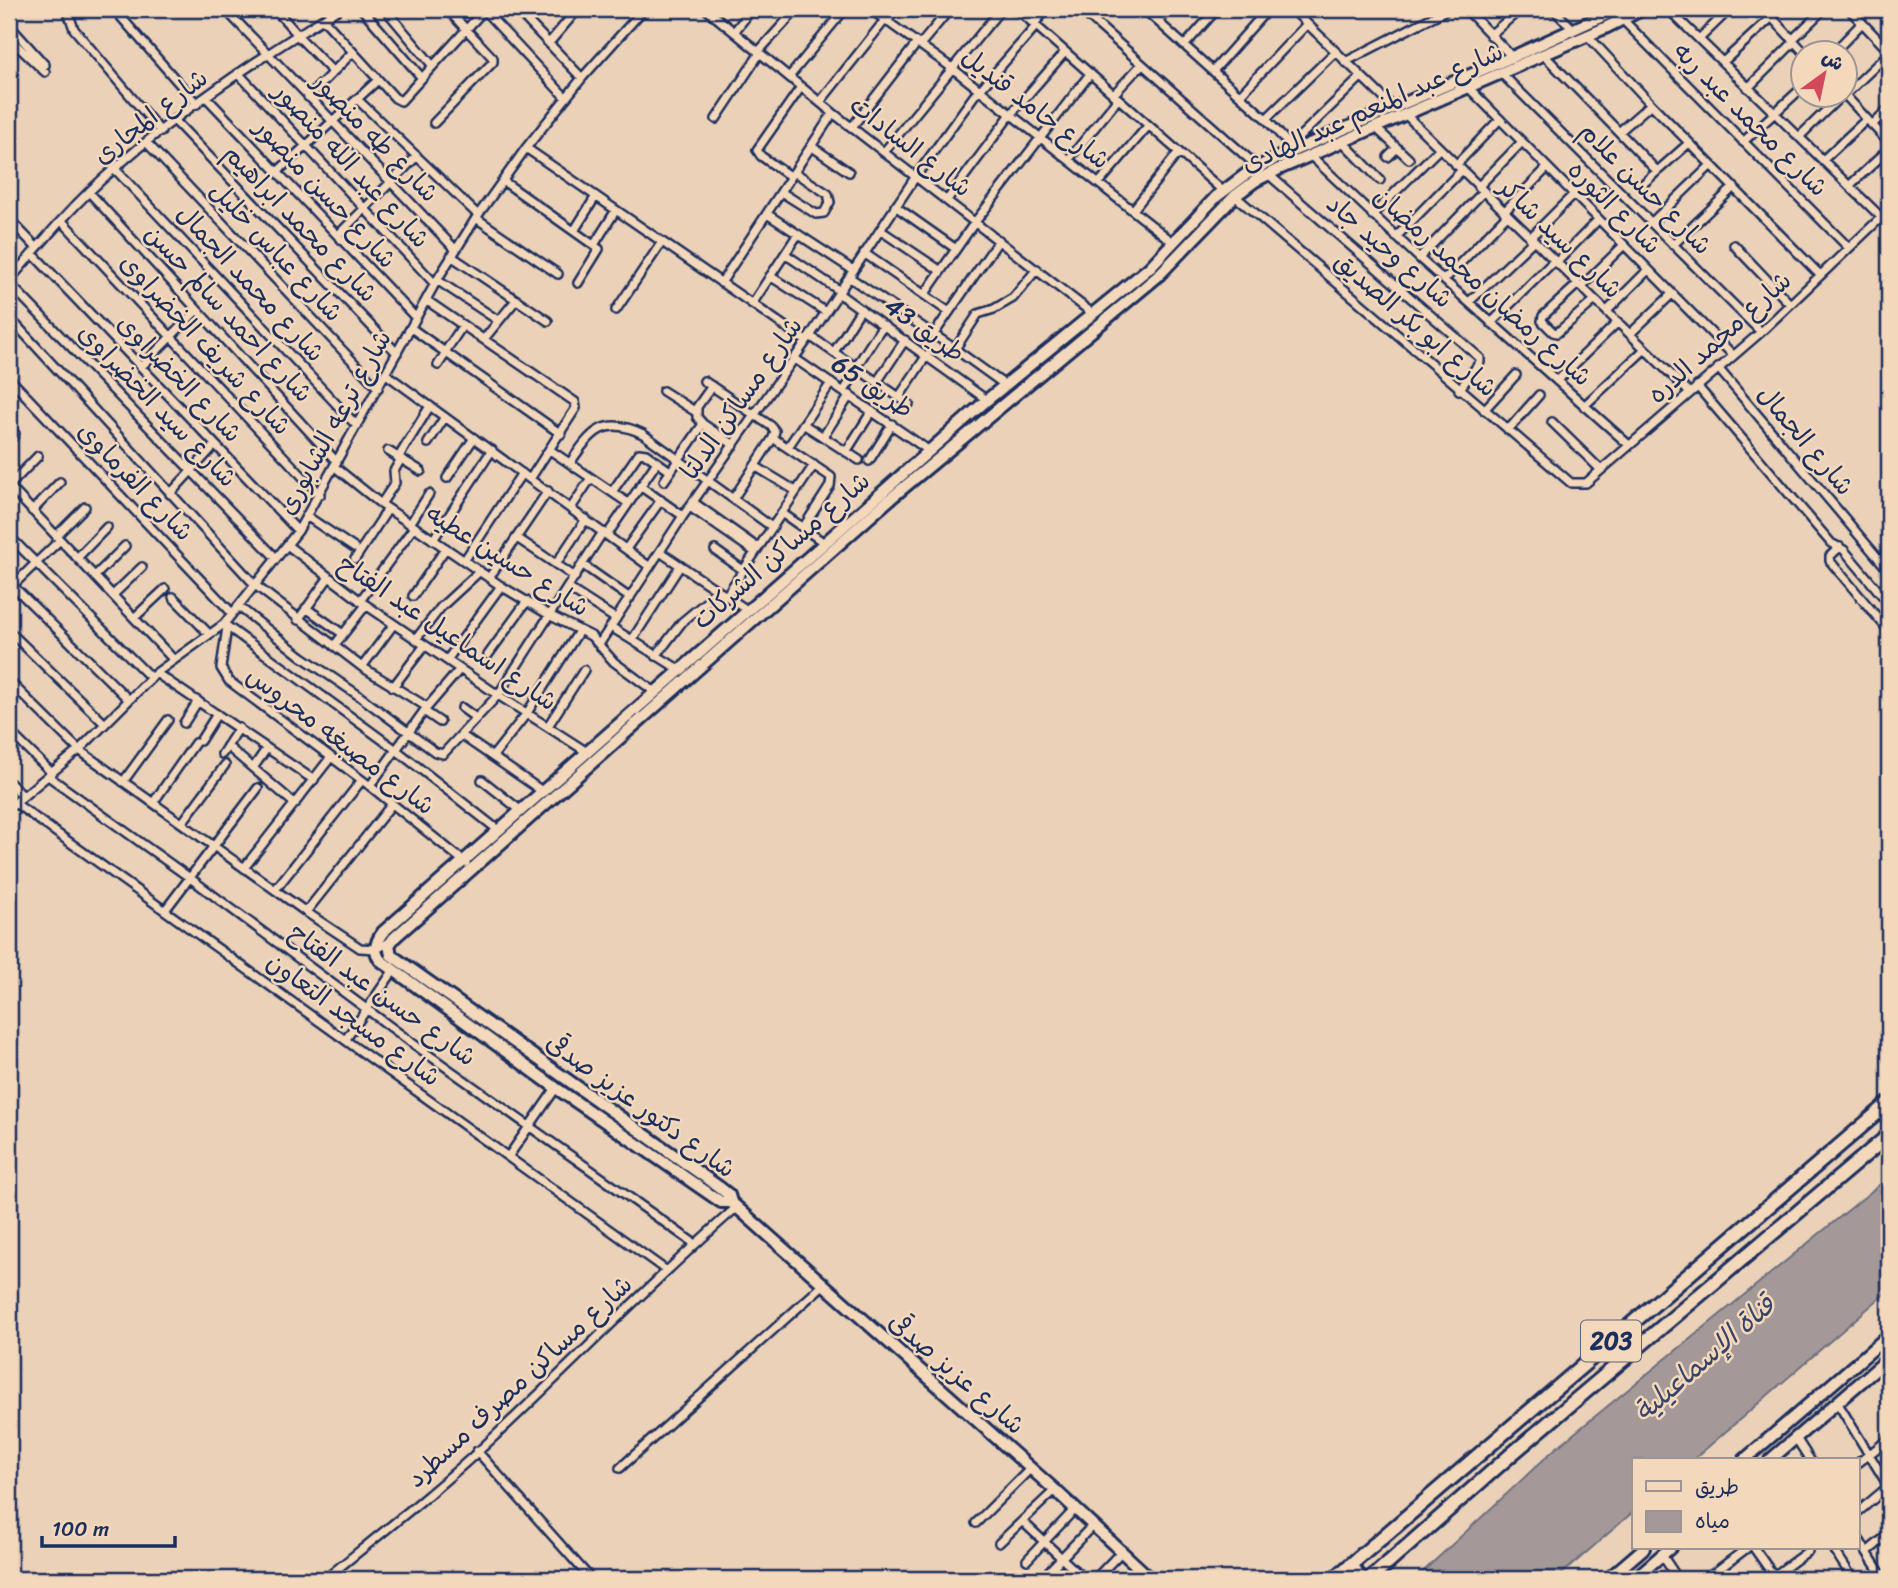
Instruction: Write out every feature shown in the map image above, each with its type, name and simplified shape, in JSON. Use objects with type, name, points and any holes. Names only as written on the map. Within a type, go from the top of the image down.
[{"type":"main road","name":"203","points":[[1334,1579],[1889,1103]]},
{"type":"main road","name":"203","points":[[1370,1579],[1513,1453],[1889,1135]]},
{"type":"main road","points":[[1351,1565],[1361,1579]]},
{"type":"street","points":[[67,9],[74,29],[161,132]]},
{"type":"street","points":[[114,9],[197,104]]},
{"type":"street","name":"شارع طه منصور","points":[[225,9],[391,183],[453,253],[548,321]]},
{"type":"street","points":[[275,9],[333,72]]},
{"type":"street","name":"شارع المجارى","points":[[10,278],[114,168],[238,74],[326,14],[339,9]]},
{"type":"street","points":[[362,9],[422,78]]},
{"type":"street","points":[[384,9],[433,66]]},
{"type":"street","points":[[433,123],[494,62],[447,9]]},
{"type":"street","points":[[326,14],[353,52],[395,98],[401,101],[484,9],[566,98]]},
{"type":"street","points":[[549,43],[578,9]]},
{"type":"street","name":"شارع ترعه الشابورى","points":[[12,805],[79,750],[154,675],[173,659],[225,625],[307,517],[436,282],[477,216],[526,148],[582,78],[644,9]]},
{"type":"street","name":"شارع السادات","points":[[706,9],[833,113],[1092,313]]},
{"type":"street","points":[[733,32],[752,9]]},
{"type":"street","points":[[716,119],[759,53],[797,9]]},
{"type":"street","points":[[789,77],[845,9]]},
{"type":"street","name":"شارع حامد قنديل","points":[[870,9],[952,68],[1174,243]]},
{"type":"street","points":[[820,102],[897,9]]},
{"type":"street","points":[[852,127],[950,9]]},
{"type":"street","points":[[884,152],[1001,9]]},
{"type":"street","points":[[1017,9],[1223,191]]},
{"type":"street","name":"شارع مساكن الدلتا","points":[[600,643],[916,176],[980,90],[1047,9]]},
{"type":"street","name":"شارع وحيد جاد","points":[[1080,9],[1263,171],[1479,356],[1480,362]]},
{"type":"street","points":[[1144,9],[1266,119],[1292,148],[1361,77]]},
{"type":"street","points":[[1158,21],[1169,9]]},
{"type":"street","points":[[1185,45],[1217,9]]},
{"type":"street","points":[[1213,71],[1268,9]]},
{"type":"street","points":[[1292,9],[1393,107]]},
{"type":"street","points":[[1299,16],[1311,9]]},
{"type":"street","points":[[1346,62],[1448,9]]},
{"type":"street","points":[[1466,9],[1512,57]]},
{"type":"street","points":[[1490,35],[1521,9]]},
{"type":"street","points":[[1553,9],[1573,29]]},
{"type":"street","name":"شارع عبد المنعم عبد الهادى","points":[[1235,196],[1292,148],[1512,57],[1618,9]]},
{"type":"street","name":"شارع عبد المنعم عبد الهادى","points":[[1223,191],[1263,171],[1310,155],[1643,9]]},
{"type":"street","points":[[1668,9],[1881,217]]},
{"type":"street","points":[[1699,39],[1730,9]]},
{"type":"street","points":[[1764,9],[1790,38]]},
{"type":"street","points":[[1723,62],[1779,9]]},
{"type":"street","points":[[1796,38],[1824,9]]},
{"type":"street","points":[[1849,9],[1889,54],[1860,80]]},
{"type":"street","points":[[522,11],[582,78]]},
{"type":"street","name":"شارع محمد عبد ربه","points":[[1623,20],[1849,248]]},
{"type":"street","points":[[1848,38],[1862,23]]},
{"type":"street","points":[[9,24],[45,69],[9,38]]},
{"type":"street","points":[[1240,95],[1307,24]]},
{"type":"street","points":[[1587,35],[1651,104],[1820,275]]},
{"type":"street","points":[[1748,88],[1790,44]]},
{"type":"street","points":[[308,97],[353,52]]},
{"type":"street","points":[[947,200],[1011,114],[1065,52]]},
{"type":"street","points":[[1266,119],[1335,52]]},
{"type":"street","points":[[1543,54],[1657,171]]},
{"type":"street","points":[[1069,159],[1142,64]]},
{"type":"street","name":"شارع حسن علام","points":[[1501,73],[1761,332]]},
{"type":"street","name":"شارع عبد الله منصور","points":[[238,74],[436,282],[499,321]]},
{"type":"street","points":[[924,295],[975,222],[1090,74]]},
{"type":"street","points":[[277,172],[378,80]]},
{"type":"street","points":[[781,191],[812,213],[820,215],[830,202],[824,191],[758,154],[759,147],[800,87]]},
{"type":"street","name":"شارع الثوره","points":[[1468,87],[1733,355]]},
{"type":"street","name":"شارع حسن منصور","points":[[206,97],[416,318]]},
{"type":"street","points":[[357,99],[477,216],[558,274]]},
{"type":"street","points":[[1743,142],[1790,99]]},
{"type":"street","points":[[1619,132],[1651,104]]},
{"type":"street","points":[[1799,137],[1830,108]]},
{"type":"street","points":[[1857,108],[1889,143]]},
{"type":"street","points":[[1822,160],[1889,108]]},
{"type":"street","points":[[722,283],[833,113]]},
{"type":"street","name":"شارع سيد شاكر","points":[[1405,114],[1689,392]]},
{"type":"street","points":[[1396,237],[1500,119]]},
{"type":"street","name":"شارع محمد ابراهيم","points":[[175,121],[397,354]]},
{"type":"street","points":[[1099,183],[1149,125]]},
{"type":"street","points":[[1375,127],[1409,159]]},
{"type":"street","points":[[1342,141],[1380,180]]},
{"type":"street","points":[[1419,258],[1522,142]]},
{"type":"street","name":"شارع عباس خليل","points":[[146,143],[378,388]]},
{"type":"street","points":[[1644,183],[1689,143]]},
{"type":"street","points":[[811,146],[849,172]]},
{"type":"street","points":[[526,148],[752,304],[834,352],[909,404]]},
{"type":"street","points":[[1388,157],[1397,148]]},
{"type":"street","points":[[1372,215],[1439,149]]},
{"type":"street","points":[[1849,186],[1889,149]]},
{"type":"street","points":[[1133,210],[1179,152]]},
{"type":"street","name":"شارع رمضان محمد رمضان","points":[[1310,155],[1419,258],[1629,445]]},
{"type":"street","points":[[338,235],[417,156]]},
{"type":"street","points":[[1651,223],[1711,164]]},
{"type":"street","name":"شارع محمد الجمال","points":[[114,168],[357,426]]},
{"type":"street","points":[[1444,280],[1547,168]]},
{"type":"street","points":[[503,181],[599,251],[578,283]]},
{"type":"street","points":[[1673,245],[1734,187]]},
{"type":"street","name":"شارع مساكن الشركات","points":[[390,942],[886,495],[928,450],[1149,268],[1223,191]]},
{"type":"street","name":"شارع احمد سالم حسن","points":[[89,192],[336,465]]},
{"type":"street","points":[[1469,302],[1573,195]]},
{"type":"street","points":[[574,231],[596,196]]},
{"type":"street","name":"شارع مساكن الشركات","points":[[376,949],[383,932],[823,542],[886,495],[1158,276],[1235,196]]},
{"type":"street","name":"شارع ابو بكر الصديق","points":[[1235,196],[1571,483]]},
{"type":"street","points":[[895,206],[956,249]]},
{"type":"street","points":[[594,245],[616,210]]},
{"type":"street","name":"شارع محمد الدره","points":[[1571,483],[1586,483],[1761,332],[1889,210]]},
{"type":"street","points":[[766,214],[798,234],[1004,385]]},
{"type":"street","name":"شارع الخضراوى","points":[[9,219],[141,367],[298,531]]},
{"type":"street","points":[[1492,323],[1598,220]]},
{"type":"street","name":"شارع شريف الخضراوى","points":[[62,221],[320,495]]},
{"type":"street","points":[[880,230],[941,271]]},
{"type":"street","points":[[752,304],[798,234]]},
{"type":"street","points":[[934,334],[999,240]]},
{"type":"street","points":[[616,310],[662,242]]},
{"type":"street","points":[[1595,300],[1557,333],[1542,321],[1543,316],[1624,245]]},
{"type":"street","points":[[1734,245],[1790,304]]},
{"type":"street","points":[[864,253],[949,312]]},
{"type":"street","name":"طريق 43","points":[[785,254],[986,400]]},
{"type":"street","points":[[955,349],[978,314],[994,309],[1013,298],[1037,269]]},
{"type":"street","points":[[1606,311],[1648,270]]},
{"type":"street","points":[[770,276],[826,312]]},
{"type":"street","name":"شارع سيد الخضراوى","points":[[10,278],[276,558]]},
{"type":"street","points":[[1630,334],[1672,294]]},
{"type":"street","points":[[426,300],[573,400],[576,408],[530,479]]},
{"type":"street","points":[[484,339],[516,300]]},
{"type":"street","points":[[141,367],[197,310]]},
{"type":"street","points":[[834,352],[861,310]]},
{"type":"street","points":[[9,317],[255,585],[298,620],[440,722]]},
{"type":"street","points":[[1557,380],[1618,322]]},
{"type":"street","points":[[438,365],[463,325]]},
{"type":"street","points":[[823,437],[857,368],[883,325]]},
{"type":"street","points":[[411,328],[561,434]]},
{"type":"street","points":[[877,382],[905,340]]},
{"type":"street","points":[[1584,405],[1645,349]]},
{"type":"street","points":[[1459,390],[1489,352]]},
{"type":"street","points":[[899,397],[927,355]]},
{"type":"street","name":"طريق 65","points":[[794,358],[928,450]]},
{"type":"street","name":"شارع الجمال","points":[[1718,368],[1889,571]]},
{"type":"street","points":[[386,374],[650,566]]},
{"type":"street","points":[[1484,410],[1516,375]]},
{"type":"street","name":"شارع الفرماوى","points":[[9,378],[235,610],[439,754],[447,751],[461,735]]},
{"type":"street","points":[[733,499],[773,438],[773,428],[708,383],[696,412],[697,417],[704,425],[734,445]]},
{"type":"street","points":[[788,447],[831,383]]},
{"type":"street","points":[[1697,386],[1830,543],[1840,547],[1888,598],[1873,612]]},
{"type":"street","points":[[663,391],[696,412]]},
{"type":"street","points":[[1508,430],[1539,395]]},
{"type":"street","points":[[355,559],[385,506],[400,458],[430,406]]},
{"type":"street","points":[[846,452],[872,411]]},
{"type":"street","points":[[428,443],[445,417]]},
{"type":"street","points":[[1552,422],[1601,470]]},
{"type":"street","points":[[803,424],[859,460]]},
{"type":"street","points":[[869,461],[892,424]]},
{"type":"street","points":[[664,481],[704,425]]},
{"type":"street","points":[[570,463],[587,438],[597,430],[608,426],[621,426],[643,434],[772,527]]},
{"type":"street","points":[[9,441],[15,434]]},
{"type":"street","points":[[447,478],[474,438]]},
{"type":"street","points":[[773,438],[826,472],[832,481],[803,528]]},
{"type":"street","points":[[170,494],[215,445]]},
{"type":"street","points":[[433,540],[492,450]]},
{"type":"street","points":[[550,450],[628,503]]},
{"type":"street","points":[[388,451],[421,471]]},
{"type":"street","points":[[612,492],[639,453],[670,471]]},
{"type":"street","points":[[38,456],[9,486],[173,659]]},
{"type":"street","points":[[542,791],[461,735],[498,695],[583,565],[657,462]]},
{"type":"street","points":[[726,596],[814,464]]},
{"type":"street","name":"شارع حسين عطيه","points":[[336,465],[385,506],[480,572],[551,616],[591,636],[600,643],[614,662],[654,692]]},
{"type":"street","points":[[755,466],[796,491]]},
{"type":"street","points":[[464,561],[523,473]]},
{"type":"street","points":[[570,508],[591,478]]},
{"type":"street","points":[[32,511],[60,482]]},
{"type":"street","points":[[640,486],[684,516]]},
{"type":"street","points":[[489,578],[548,491]]},
{"type":"street","points":[[334,646],[412,526],[429,494]]},
{"type":"street","points":[[626,549],[661,500]]},
{"type":"street","points":[[692,505],[757,550]]},
{"type":"street","points":[[85,507],[36,563],[10,586],[129,700]]},
{"type":"street","points":[[782,513],[823,542]]},
{"type":"street","points":[[307,517],[354,548]]},
{"type":"street","points":[[556,564],[586,519]]},
{"type":"street","points":[[78,558],[107,527]]},
{"type":"street","points":[[9,536],[154,675],[198,701],[314,780]]},
{"type":"street","points":[[517,538],[575,577]]},
{"type":"street","name":"شارع اسماعيل عبد الفتاح","points":[[287,545],[363,603],[587,752]]},
{"type":"street","points":[[95,576],[125,546]]},
{"type":"street","points":[[1840,547],[1830,556],[1829,561],[1889,631]]},
{"type":"street","points":[[412,596],[446,548]]},
{"type":"street","points":[[715,550],[743,570]]},
{"type":"street","points":[[660,552],[747,610]]},
{"type":"street","points":[[583,565],[630,598]]},
{"type":"street","points":[[632,640],[680,566]]},
{"type":"street","points":[[113,595],[142,567]]},
{"type":"street","points":[[416,639],[441,607],[480,572]]},
{"type":"street","points":[[298,620],[329,577]]},
{"type":"street","points":[[447,660],[501,586]]},
{"type":"street","points":[[568,588],[616,619]]},
{"type":"street","points":[[134,618],[165,589]]},
{"type":"street","points":[[656,656],[682,622],[706,602],[716,589]]},
{"type":"street","points":[[173,597],[209,634]]},
{"type":"street","points":[[488,655],[527,601]]},
{"type":"street","points":[[306,608],[343,634]]},
{"type":"street","points":[[362,667],[394,624]]},
{"type":"street","points":[[225,625],[395,748],[498,830]]},
{"type":"street","name":"شارع مصبغه محروس","points":[[225,625],[221,668],[223,676],[370,786],[473,869]]},
{"type":"street","points":[[611,627],[680,670]]},
{"type":"street","points":[[9,631],[106,724]]},
{"type":"street","points":[[493,757],[527,713],[579,631]]},
{"type":"street","points":[[393,687],[425,645]]},
{"type":"street","points":[[370,786],[395,748],[460,669]]},
{"type":"street","points":[[548,726],[584,670]]},
{"type":"street","name":"شارع دكتور عزيز صدقى","points":[[9,681],[79,750],[123,782],[306,912],[360,947],[376,949],[380,960],[556,1088],[721,1202],[734,1205]]},
{"type":"street","points":[[184,723],[198,701]]},
{"type":"street","points":[[462,708],[476,718]]},
{"type":"street","points":[[153,803],[217,714]]},
{"type":"street","points":[[123,782],[168,720]]},
{"type":"street","points":[[222,754],[239,728]]},
{"type":"street","name":"شارع حسن عبد الفتاح","points":[[9,732],[50,775],[419,1048],[695,1244]]},
{"type":"street","points":[[227,746],[295,804]]},
{"type":"street","points":[[253,768],[267,748]]},
{"type":"street","points":[[244,868],[331,757]]},
{"type":"street","points":[[182,824],[225,765]]},
{"type":"street","points":[[482,779],[520,810]]},
{"type":"street","points":[[275,890],[362,780]]},
{"type":"street","points":[[9,782],[23,796]]},
{"type":"street","points":[[166,909],[258,788]]},
{"type":"street","points":[[306,912],[392,804]]},
{"type":"street","name":"شارع مسجد التعاون","points":[[12,805],[166,909],[667,1271]]},
{"type":"street","points":[[376,949],[390,942]]},
{"type":"street","name":"شارع دكتور عزيز صدقى","points":[[390,942],[391,955],[719,1187],[729,1195],[734,1205]]},
{"type":"street","points":[[346,1039],[394,970]]},
{"type":"street","points":[[508,1157],[556,1088]]},
{"type":"street","name":"شارع مساكن مصرف مسطرد","points":[[325,1579],[429,1496],[734,1205]]},
{"type":"street","name":"شارع عزيز صدقى","points":[[734,1205],[822,1286],[1031,1468],[1151,1579]]},
{"type":"street","points":[[620,1468],[822,1286]]},
{"type":"street","points":[[1746,1458],[1889,1335]]},
{"type":"street","points":[[1776,1458],[1889,1358]]},
{"type":"street","points":[[1837,1402],[1889,1486],[1860,1510]]},
{"type":"street","points":[[1796,1438],[1809,1458]]},
{"type":"street","points":[[1860,1461],[1889,1439]]},
{"type":"street","points":[[477,1451],[591,1579]]},
{"type":"street","points":[[976,1523],[1031,1468]]},
{"type":"street","points":[[999,1543],[1055,1490]]},
{"type":"street","points":[[1027,1560],[1076,1509]]},
{"type":"street","points":[[1022,1521],[1084,1579]]},
{"type":"street","points":[[1048,1572],[1093,1525]]},
{"type":"street","points":[[1867,1552],[1889,1534]]},
{"type":"street","points":[[1860,1541],[1884,1579]]},
{"type":"street","points":[[1608,1579],[1642,1550]]},
{"type":"street","points":[[1710,1576],[1744,1550]]},
{"type":"street","points":[[1755,1550],[1773,1577],[1808,1551]]},
{"type":"street","points":[[1834,1550],[1853,1579]]},
{"type":"street","points":[[1634,1579],[1666,1551],[1678,1579]]},
{"type":"street","points":[[1095,1579],[1121,1552]]},
{"type":"water","name":"قناة الإسماعيلية","points":[[1889,1177],[1889,1290],[1695,1458],[1632,1458],[1632,1513],[1556,1579],[1415,1579],[1555,1449]]}]
